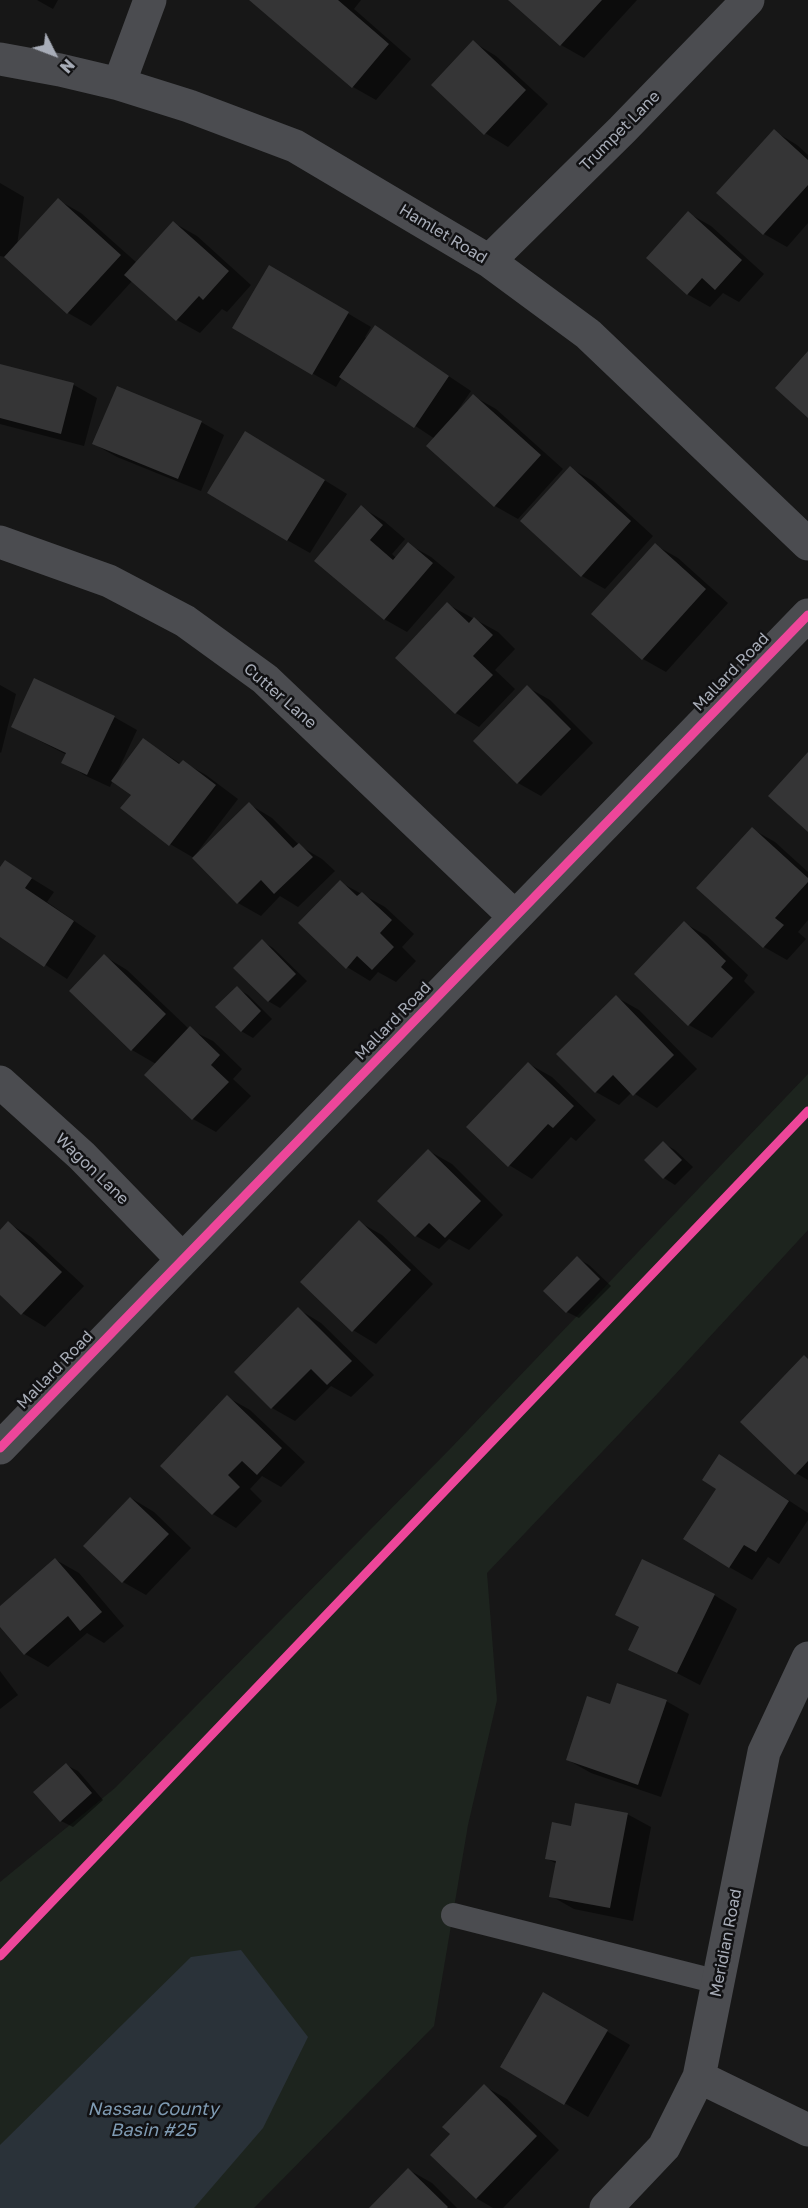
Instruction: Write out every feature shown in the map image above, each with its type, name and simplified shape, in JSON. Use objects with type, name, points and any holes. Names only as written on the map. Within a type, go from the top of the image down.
[{"type":"street","points":[[119,84],[150,0]]},
{"type":"street","name":"Trumpet Lane","points":[[489,261],[622,130],[748,0]]},
{"type":"street","name":"Hamlet Road","points":[[0,59],[119,84],[189,106],[295,146],[489,261],[588,334],[808,544]]},
{"type":"street","name":"Cutter Lane","points":[[0,542],[110,581],[185,621],[265,680],[515,917]]},
{"type":"street","name":"Mallard Road","points":[[0,1448],[808,615]]},
{"type":"street","name":"Wagon Lane","points":[[0,1082],[82,1156],[182,1259]]},
{"type":"street","name":"Meridian Road","points":[[606,2208],[664,2147],[699,2077],[764,1752],[808,1658]]},
{"type":"street","points":[[699,2077],[808,2130]]},
{"type":"lane","points":[[453,1916],[718,1982]]},
{"type":"shaded area","points":[[808,1074],[808,1230],[658,1393],[487,1573],[497,1700],[468,1825],[434,2026],[254,2208],[0,2208],[0,1882],[115,1788],[450,1449]]},
{"type":"water","name":"Nassau County Basin #25","points":[[241,1950],[308,2037],[263,2128],[194,2208],[0,2208],[0,2145],[191,1957]]},
{"type":"building","points":[[249,0],[338,0],[389,44],[352,88]]},
{"type":"building","points":[[508,0],[602,0],[560,46]]},
{"type":"building","points":[[473,40],[526,90],[484,135],[431,85]]},
{"type":"building","points":[[774,129],[808,160],[808,185],[763,235],[716,193]]},
{"type":"building","points":[[58,198],[121,255],[67,314],[4,257]]},
{"type":"building","points":[[688,211],[742,260],[715,290],[702,278],[687,295],[646,258]]},
{"type":"building","points":[[173,221],[229,271],[203,300],[199,296],[176,321],[124,275]]},
{"type":"building","points":[[269,265],[349,312],[312,375],[232,328]]},
{"type":"building","points":[[375,325],[449,376],[414,428],[339,377]]},
{"type":"building","points":[[808,351],[808,418],[775,388]]},
{"type":"building","points":[[0,364],[74,383],[61,434],[0,418]]},
{"type":"building","points":[[117,386],[202,421],[178,479],[92,444]]},
{"type":"building","points":[[473,394],[541,455],[494,507],[426,446]]},
{"type":"building","points":[[245,431],[325,480],[287,541],[207,493]]},
{"type":"building","points":[[570,466],[631,521],[581,577],[520,521]]},
{"type":"building","points":[[361,505],[383,525],[370,540],[393,560],[408,542],[433,563],[384,620],[314,561]]},
{"type":"building","points":[[655,543],[706,589],[642,660],[591,614]]},
{"type":"building","points":[[447,602],[469,623],[474,617],[493,635],[473,656],[493,675],[455,714],[395,658]]},
{"type":"building","points":[[34,678],[115,716],[87,775],[61,763],[66,753],[11,727]]},
{"type":"building","points":[[527,685],[571,729],[517,784],[473,741]]},
{"type":"building","points":[[143,738],[179,764],[183,760],[216,785],[169,846],[120,808],[131,795],[111,781]]},
{"type":"building","points":[[808,752],[808,832],[768,796]]},
{"type":"building","points":[[249,802],[293,848],[299,843],[313,857],[274,894],[261,880],[237,904],[192,858]]},
{"type":"building","points":[[752,827],[808,878],[808,882],[775,918],[784,925],[763,948],[696,888]]},
{"type":"building","points":[[5,860],[32,878],[25,888],[74,921],[44,967],[0,937],[0,867]]},
{"type":"building","points":[[340,880],[357,896],[362,892],[392,920],[380,933],[394,947],[372,970],[357,956],[346,969],[298,923]]},
{"type":"building","points":[[684,921],[726,961],[721,967],[733,978],[688,1026],[634,974]]},
{"type":"building","points":[[262,939],[296,974],[268,1002],[233,968]]},
{"type":"building","points":[[104,954],[166,1014],[131,1051],[69,991]]},
{"type":"building","points":[[237,986],[261,1011],[241,1032],[215,1007]]},
{"type":"building","points":[[616,995],[674,1055],[633,1096],[613,1075],[595,1093],[556,1054]]},
{"type":"building","points":[[190,1026],[220,1055],[211,1065],[229,1082],[192,1120],[144,1075]]},
{"type":"building","points":[[528,1062],[574,1106],[553,1128],[548,1124],[508,1167],[466,1127]]},
{"type":"building","points":[[663,1141],[682,1160],[663,1179],[644,1160]]},
{"type":"building","points":[[428,1149],[481,1201],[445,1238],[429,1223],[415,1237],[377,1201]]},
{"type":"building","points":[[359,1220],[411,1270],[352,1332],[300,1282]]},
{"type":"building","points":[[8,1221],[62,1272],[21,1315],[0,1295],[0,1230]]},
{"type":"building","points":[[577,1256],[600,1279],[566,1313],[543,1291]]},
{"type":"building","points":[[298,1307],[352,1361],[327,1385],[311,1369],[271,1409],[234,1372]]},
{"type":"building","points":[[804,1355],[808,1359],[808,1461],[795,1475],[740,1422]]},
{"type":"building","points":[[227,1395],[282,1448],[257,1475],[242,1461],[228,1475],[240,1487],[212,1515],[160,1466]]},
{"type":"building","points":[[719,1454],[789,1501],[756,1552],[744,1545],[729,1568],[683,1539],[716,1489],[702,1480]]},
{"type":"building","points":[[130,1497],[169,1534],[122,1583],[83,1546]]},
{"type":"building","points":[[55,1558],[102,1612],[80,1631],[68,1616],[24,1655],[0,1627],[0,1606]]},
{"type":"building","points":[[642,1559],[715,1594],[677,1673],[628,1650],[639,1627],[615,1615]]},
{"type":"building","points":[[617,1683],[667,1700],[638,1785],[566,1760],[587,1696],[610,1704]]},
{"type":"building","points":[[66,1763],[92,1793],[60,1822],[33,1792]]},
{"type":"building","points":[[575,1803],[628,1813],[610,1908],[549,1897],[556,1861],[545,1859],[552,1822],[571,1826]]},
{"type":"building","points":[[543,1992],[608,2030],[564,2105],[500,2067]]},
{"type":"building","points":[[484,2084],[537,2136],[476,2199],[430,2155],[450,2134],[442,2127]]},
{"type":"building","points":[[408,2168],[448,2207],[369,2208]]},
{"type":"cycle path","points":[[0,1448],[808,615]]},
{"type":"cycle path","points":[[0,1956],[808,1111]]}]
